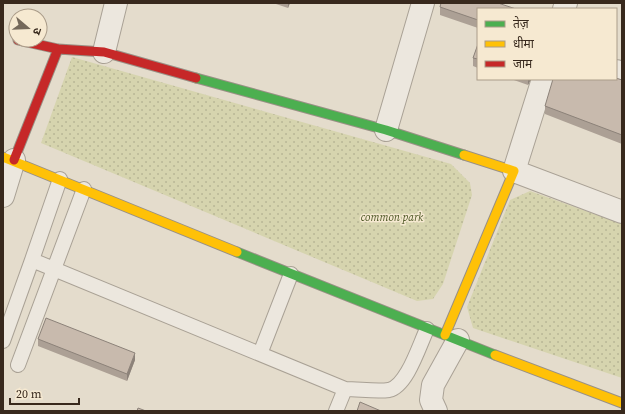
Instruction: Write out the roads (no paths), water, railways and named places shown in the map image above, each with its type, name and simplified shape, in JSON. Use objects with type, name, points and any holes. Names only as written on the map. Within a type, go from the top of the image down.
[{"type":"street","points":[[104,52],[116,3]]},
{"type":"street","points":[[386,130],[423,3]]},
{"type":"street","points":[[48,47],[58,49],[104,52],[386,130],[514,171],[622,212]]},
{"type":"street","points":[[3,196],[9,159],[58,49]]},
{"type":"street","points":[[438,409],[431,400],[435,378],[514,171],[542,80]]},
{"type":"street","points":[[9,159],[427,329],[622,403]]},
{"type":"lane","points":[[3,340],[60,179]]},
{"type":"lane","points":[[18,365],[84,189]]},
{"type":"lane","points":[[32,260],[345,389],[389,390],[400,385],[405,378],[427,329]]},
{"type":"lane","points":[[260,354],[291,274]]},
{"type":"lane","points":[[336,411],[345,389]]},
{"type":"park label","name":"common park","points":[[392,217]]}]
